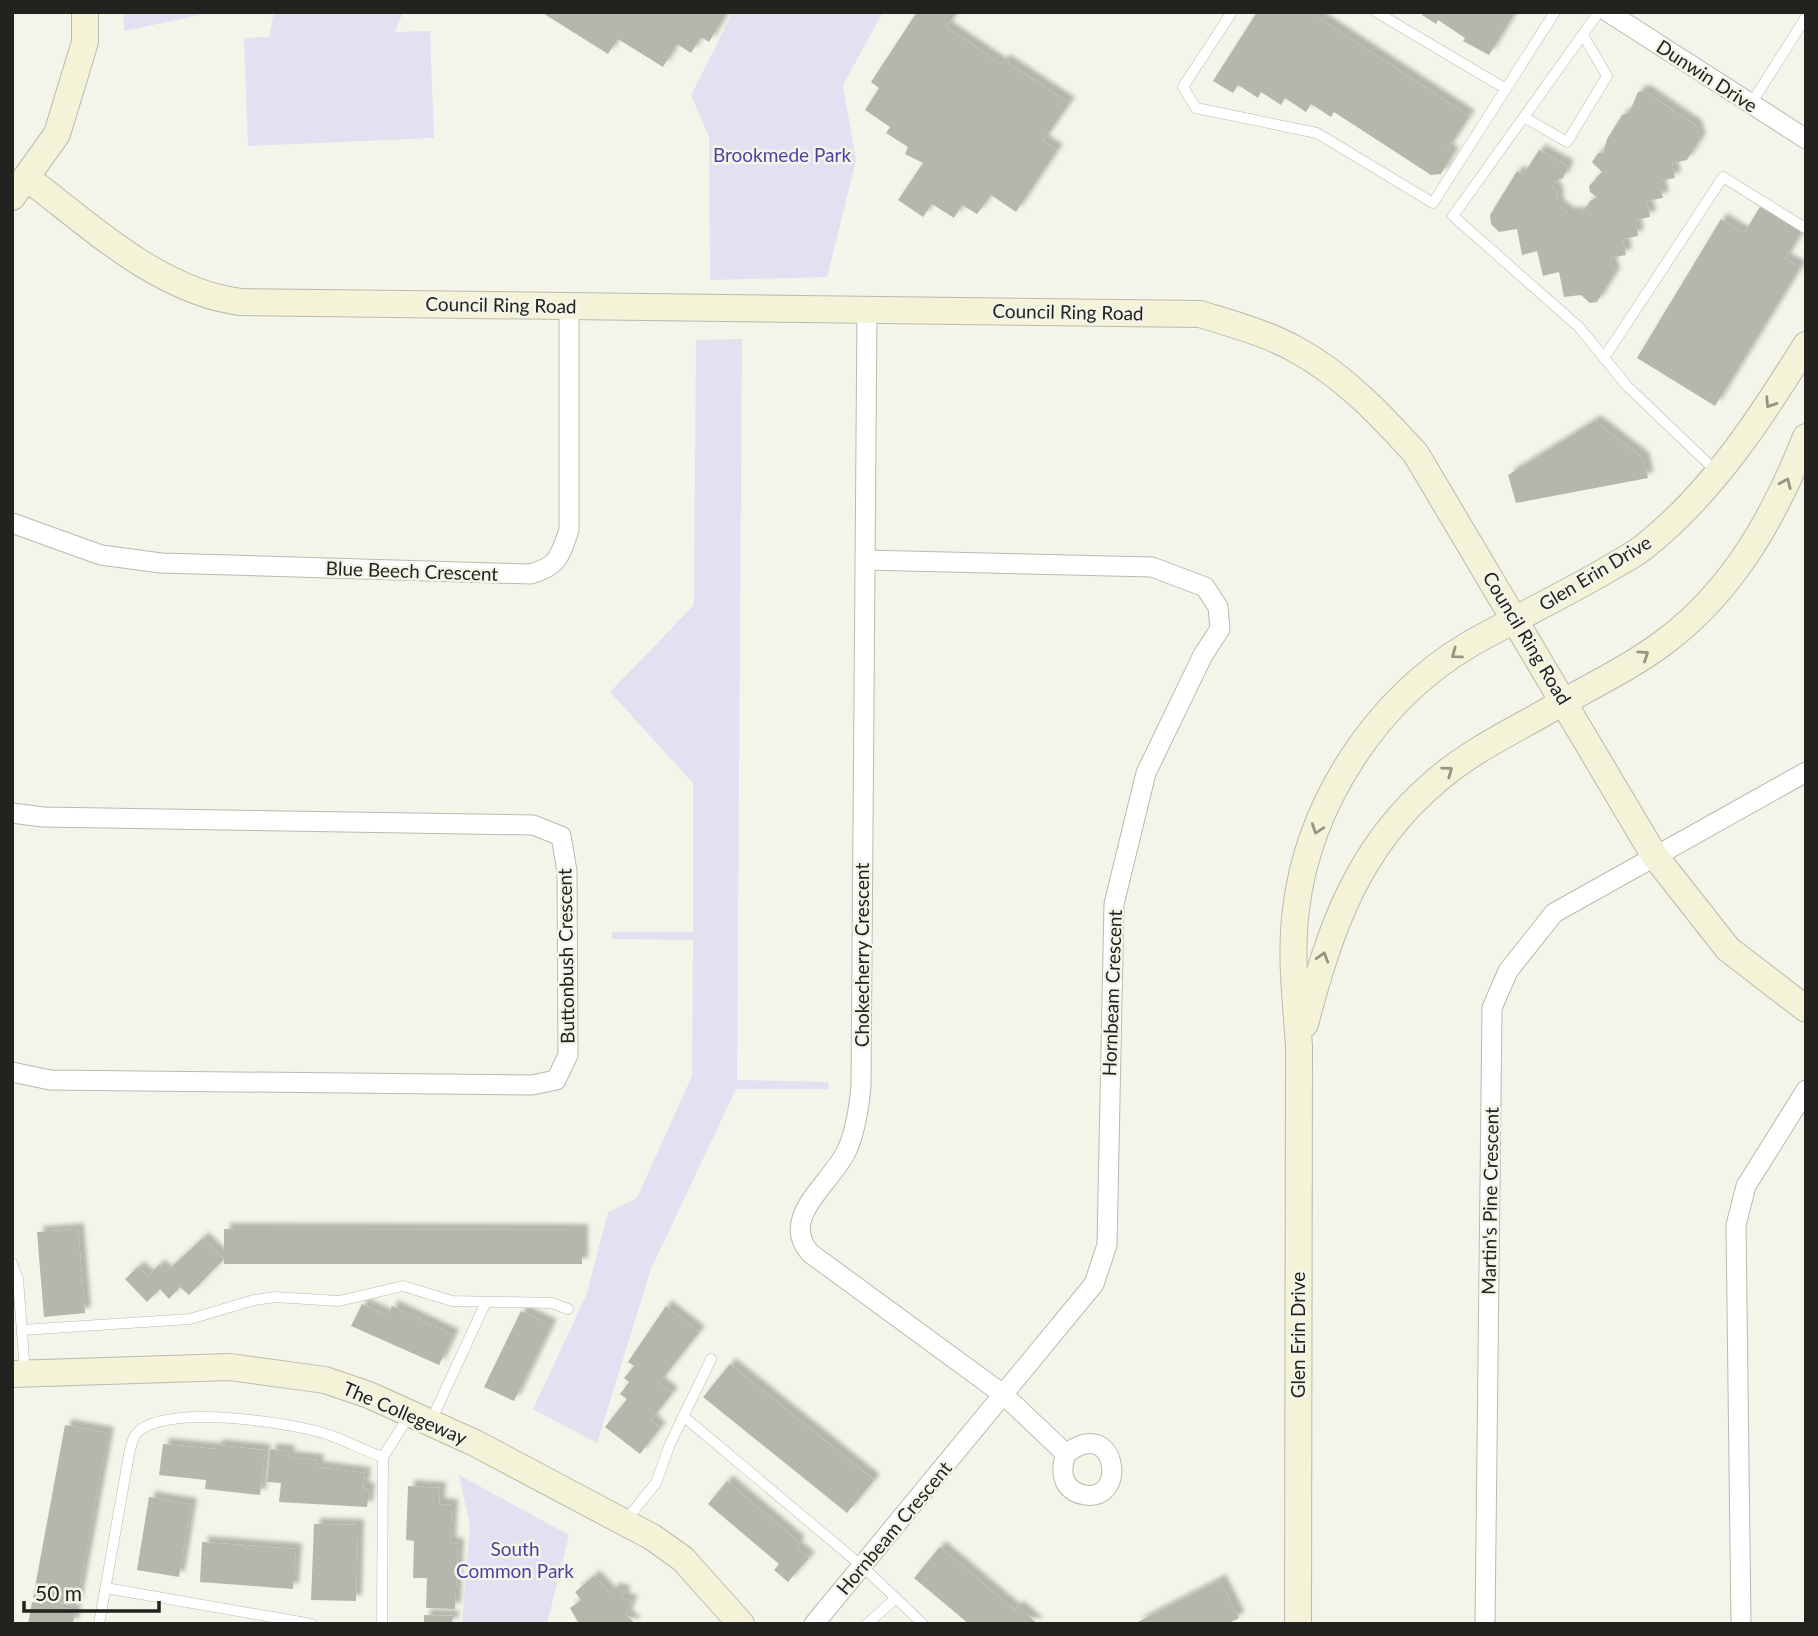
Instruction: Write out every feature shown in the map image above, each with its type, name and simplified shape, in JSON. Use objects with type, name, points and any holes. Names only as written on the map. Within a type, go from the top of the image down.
[{"type":"street","points":[[17,182],[57,134],[71,97],[85,42],[85,12]]},
{"type":"street","name":"Dunwin Drive","points":[[1608,12],[1806,139]]},
{"type":"street","name":"Council Ring Road","points":[[17,182],[139,262],[176,283],[216,299],[240,302],[1200,314],[1295,349],[1338,377],[1376,411],[1416,454],[1654,855],[1685,899],[1728,949],[1806,1009]]},
{"type":"street","name":"Blue Beech Crescent","points":[[12,523],[100,555],[161,563],[530,574],[548,569],[561,555],[569,530],[569,306]]},
{"type":"street","name":"Chokecherry Crescent","points":[[867,310],[858,1117],[847,1152],[799,1221],[801,1243],[810,1253],[1004,1395],[1066,1454]]},
{"type":"street","name":"Glen Erin Drive","points":[[1298,1624],[1299,1046],[1293,955],[1296,908],[1306,861],[1325,807],[1358,750],[1387,712],[1424,677],[1466,647],[1643,548],[1675,520],[1766,410],[1806,345]]},
{"type":"street","name":"Glen Erin Drive","points":[[1299,1046],[1332,928],[1368,859],[1405,811],[1436,781],[1469,757],[1666,641],[1717,593],[1761,534],[1804,448]]},
{"type":"street","name":"Hornbeam Crescent","points":[[814,1624],[1094,1284],[1107,1245],[1114,904],[1146,773],[1203,655],[1220,629],[1218,607],[1205,587],[1152,567],[865,560]]},
{"type":"street","name":"Martin's Pine Crescent","points":[[1485,1624],[1492,1008],[1508,971],[1554,913],[1806,772]]},
{"type":"street","name":"Buttonbush Crescent","points":[[12,813],[56,818],[533,825],[561,836],[567,871],[568,936],[568,1055],[556,1080],[532,1085],[50,1080],[12,1072]]},
{"type":"street","points":[[1741,1624],[1736,1225],[1746,1186],[1806,1090]]},
{"type":"street","name":"The Collegeway","points":[[19,1374],[186,1366],[279,1371],[326,1380],[421,1417],[626,1521],[683,1559],[741,1624]]},
{"type":"lane","points":[[1233,12],[1183,87],[1196,108],[1317,133],[1433,204],[1555,12]]},
{"type":"lane","points":[[1376,12],[1506,89]]},
{"type":"lane","points":[[1599,12],[1453,216],[1579,327],[1627,386],[1716,471]]},
{"type":"lane","points":[[1751,104],[1806,16]]},
{"type":"lane","points":[[1524,117],[1567,142],[1607,76],[1583,34]]},
{"type":"lane","points":[[1604,358],[1723,177],[1805,228]]},
{"type":"lane","points":[[12,1263],[18,1279],[22,1330],[19,1374]]},
{"type":"lane","points":[[22,1330],[190,1319],[254,1300],[275,1297],[338,1301],[403,1286],[452,1301],[485,1304],[552,1303],[568,1309]]},
{"type":"lane","points":[[382,1624],[383,1457],[421,1417],[485,1304]]},
{"type":"lane","points":[[626,1521],[656,1483],[683,1416],[711,1359]]},
{"type":"lane","points":[[683,1416],[862,1566],[923,1624]]},
{"type":"lane","points":[[99,1624],[130,1449],[136,1434],[147,1427],[172,1419],[212,1417],[270,1422],[331,1435],[383,1457]]},
{"type":"lane","points":[[106,1588],[312,1624]]},
{"type":"lane","points":[[867,1624],[896,1598]]},
{"type":"green space","points":[[123,12],[214,12],[124,31]]},
{"type":"green space","points":[[274,12],[403,12],[395,32],[430,31],[434,138],[248,146],[244,38],[269,37]]},
{"type":"green space","name":"Brookmede Park","points":[[733,12],[883,12],[843,85],[856,160],[827,277],[710,280],[709,137],[691,95]]},
{"type":"green space","points":[[742,339],[737,1080],[828,1082],[829,1089],[736,1089],[651,1269],[597,1443],[533,1409],[586,1296],[608,1212],[637,1198],[692,1076],[693,940],[612,939],[612,932],[693,932],[693,783],[610,692],[694,605],[696,340]]},
{"type":"green space","name":"South Common Park","points":[[459,1475],[569,1535],[547,1624],[462,1624],[470,1526]]},
{"type":"building","points":[[541,12],[727,12],[709,42],[701,37],[691,53],[677,44],[663,67],[618,39],[608,54]]},
{"type":"building","points":[[917,12],[955,14],[946,27],[1001,64],[1004,60],[1069,103],[1043,141],[1057,150],[1016,212],[991,195],[977,214],[962,205],[954,218],[932,204],[923,217],[898,200],[923,163],[905,154],[908,147],[886,133],[890,127],[865,110],[879,88],[871,82]]},
{"type":"building","points":[[1257,12],[1310,12],[1469,116],[1447,150],[1453,153],[1441,174],[1431,175],[1334,112],[1331,117],[1311,104],[1306,112],[1285,98],[1281,105],[1261,92],[1258,98],[1238,85],[1233,93],[1213,81]]},
{"type":"building","points":[[1424,12],[1515,12],[1489,55],[1463,41],[1465,38],[1438,20],[1436,24],[1422,15]]},
{"type":"building","points":[[1645,91],[1696,126],[1700,139],[1687,160],[1672,163],[1675,178],[1659,181],[1663,198],[1647,201],[1650,217],[1635,220],[1638,236],[1623,239],[1626,255],[1610,258],[1614,274],[1597,302],[1590,303],[1581,295],[1564,297],[1559,272],[1543,276],[1537,251],[1522,255],[1517,229],[1499,232],[1491,224],[1490,215],[1517,171],[1523,175],[1539,150],[1568,166],[1563,178],[1557,180],[1552,187],[1557,191],[1558,205],[1568,213],[1582,213],[1590,201],[1597,197],[1590,192],[1589,186],[1602,172],[1592,162],[1598,153],[1603,153],[1607,139],[1622,115],[1629,113],[1638,92]]},
{"type":"building","points":[[1760,207],[1801,232],[1785,259],[1800,267],[1715,406],[1637,358],[1721,219],[1744,233]]},
{"type":"building","points":[[1595,421],[1643,458],[1648,478],[1516,503],[1508,475]]},
{"type":"building","points":[[78,1229],[85,1313],[44,1317],[37,1232]]},
{"type":"building","points":[[224,1229],[582,1230],[582,1264],[224,1264]]},
{"type":"building","points":[[203,1238],[224,1259],[189,1295],[180,1287],[169,1299],[160,1289],[147,1302],[125,1279],[138,1267],[148,1276],[159,1265],[166,1272]]},
{"type":"building","points":[[362,1304],[388,1316],[392,1306],[453,1335],[439,1365],[351,1326]]},
{"type":"building","points":[[666,1306],[699,1332],[659,1383],[672,1393],[651,1420],[660,1428],[640,1454],[605,1427],[627,1399],[620,1394],[629,1382],[624,1378],[634,1366],[628,1362]]},
{"type":"building","points":[[521,1311],[551,1325],[514,1401],[484,1387]]},
{"type":"building","points":[[730,1364],[874,1480],[847,1513],[703,1397]]},
{"type":"building","points":[[65,1425],[108,1433],[76,1606],[33,1598]]},
{"type":"building","points":[[163,1444],[216,1449],[216,1445],[265,1450],[260,1495],[205,1489],[206,1480],[159,1475]]},
{"type":"building","points":[[270,1449],[289,1451],[288,1457],[318,1460],[317,1467],[365,1473],[363,1488],[369,1489],[367,1507],[279,1502],[281,1483],[267,1482]]},
{"type":"building","points":[[727,1481],[799,1542],[796,1547],[809,1558],[788,1582],[774,1570],[779,1564],[708,1504]]},
{"type":"building","points":[[408,1486],[440,1488],[439,1504],[452,1505],[450,1543],[458,1544],[455,1609],[426,1608],[427,1578],[413,1578],[414,1541],[406,1540]]},
{"type":"building","points":[[149,1497],[191,1504],[179,1577],[137,1570]]},
{"type":"building","points":[[314,1524],[358,1525],[356,1601],[311,1600]]},
{"type":"building","points":[[202,1542],[296,1549],[293,1589],[200,1582]]},
{"type":"building","points":[[940,1547],[1015,1610],[1017,1606],[1038,1624],[969,1624],[914,1578]]},
{"type":"building","points":[[594,1576],[611,1594],[613,1588],[625,1592],[622,1598],[632,1601],[626,1615],[636,1624],[579,1624],[570,1608],[581,1600],[575,1592]]},
{"type":"building","points":[[1220,1580],[1239,1618],[1227,1624],[1134,1624]]},
{"type":"building","points":[[32,1602],[75,1610],[73,1624],[28,1624]]},
{"type":"building","points":[[424,1615],[453,1616],[452,1624],[424,1624]]}]
